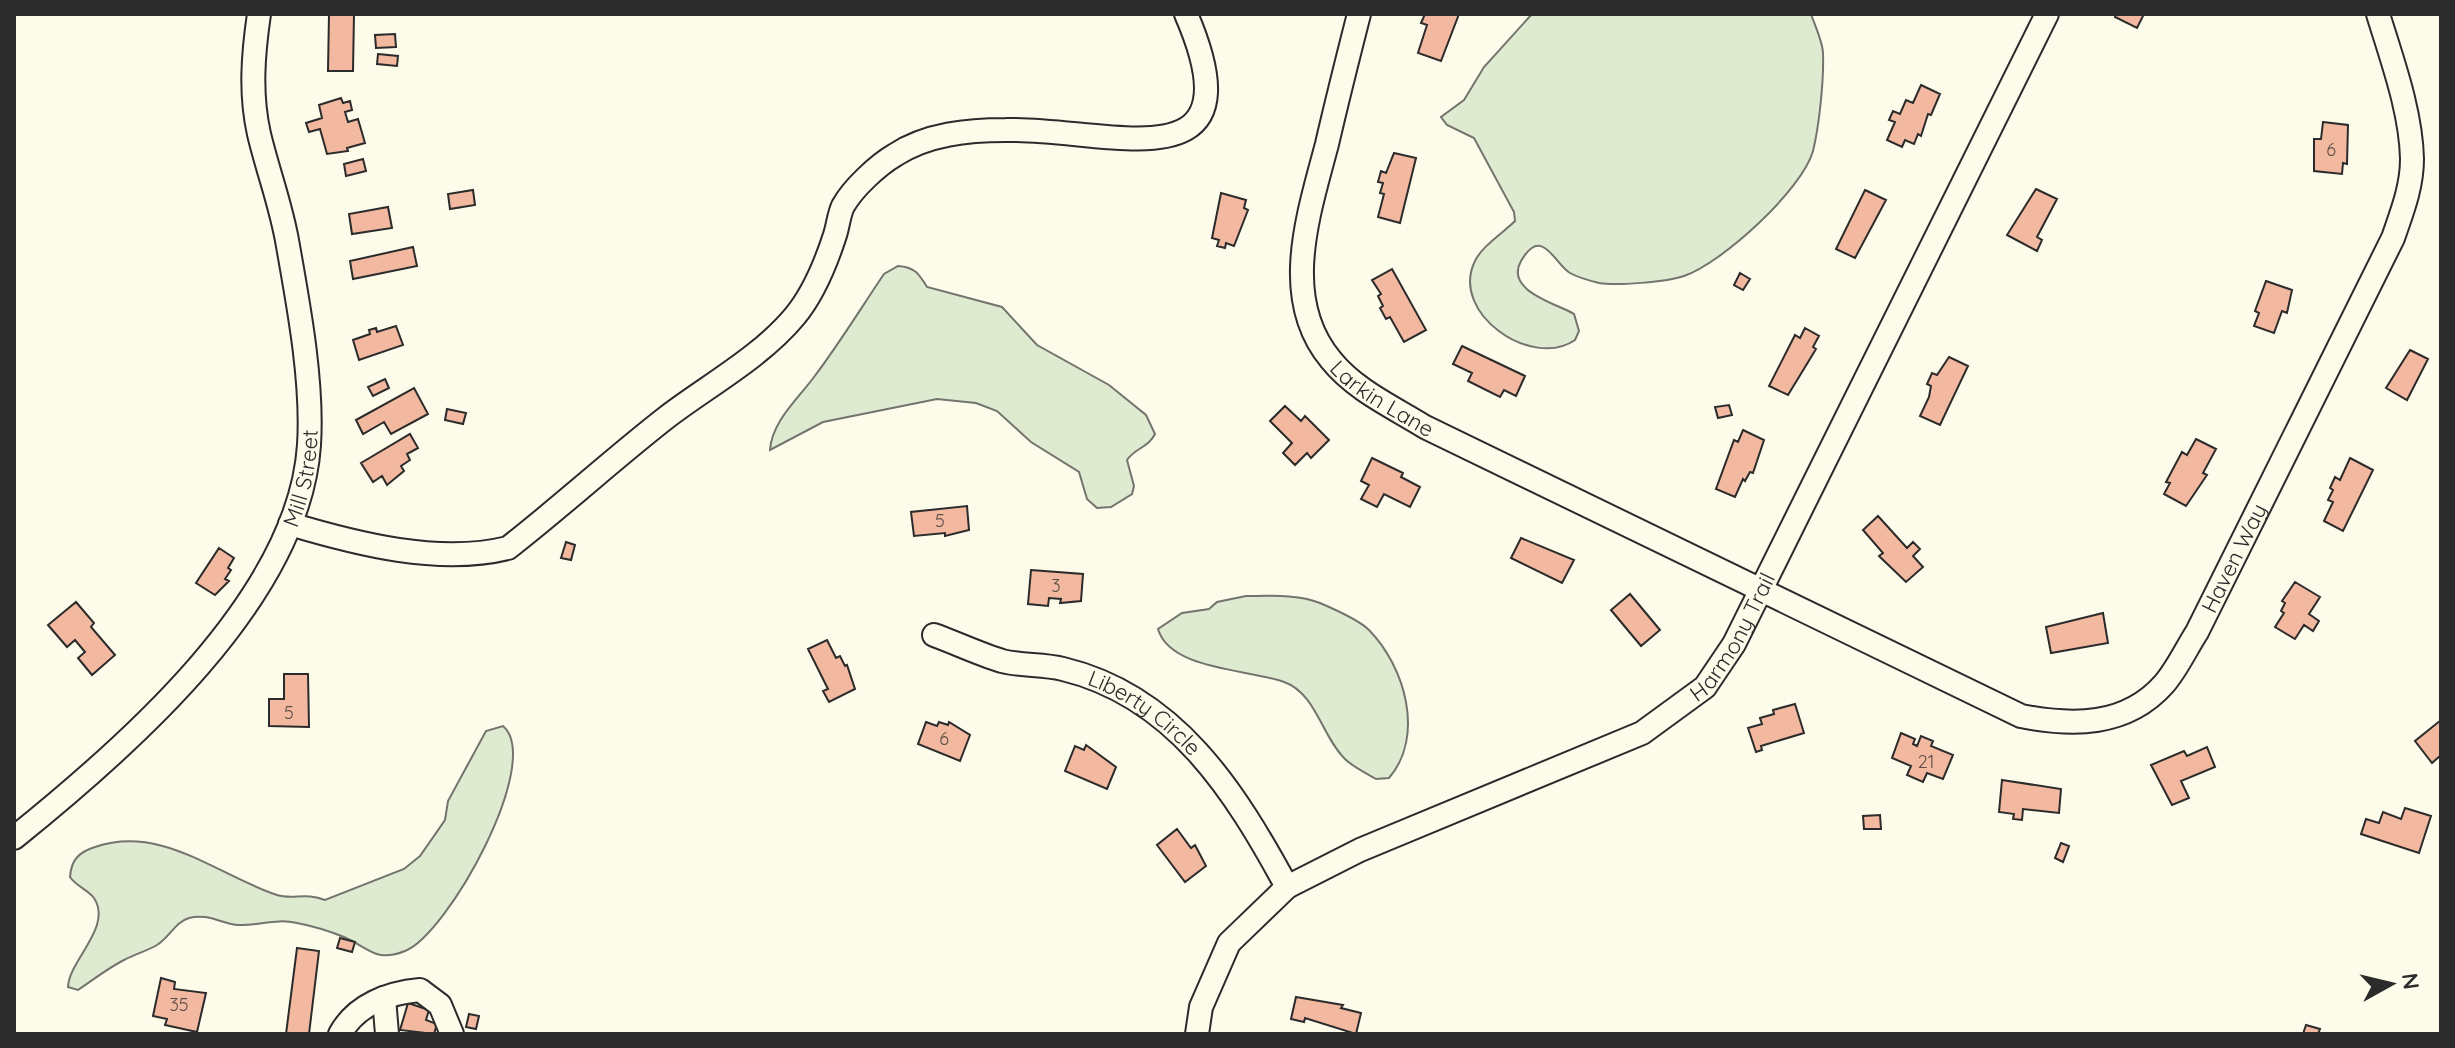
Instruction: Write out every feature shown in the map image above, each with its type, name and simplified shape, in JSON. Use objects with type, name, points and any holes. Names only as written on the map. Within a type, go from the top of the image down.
[{"type":"street","name":"Mill Street","points":[[14,838],[126,744],[161,707],[224,634],[253,591],[290,524],[309,448],[310,414],[288,244],[253,97],[252,67],[259,14]]},
{"type":"street","points":[[290,524],[334,537],[407,550],[487,553],[508,548],[667,417],[770,341],[796,315],[820,275],[843,206],[895,155],[939,135],[1008,129],[1162,139],[1193,125],[1204,108],[1208,85],[1204,55],[1186,14]]},
{"type":"street","name":"Larkin Lane","points":[[1359,14],[1304,234],[1303,299],[1314,333],[1331,360],[1359,386],[1425,427],[1762,588]]},
{"type":"street","name":"Harmony Trail","points":[[1197,1034],[1201,1007],[1229,943],[1287,887],[1360,850],[1642,733],[1705,687],[1734,644],[2047,14]]},
{"type":"street","name":"Haven Way","points":[[1762,588],[2021,716],[2057,723],[2093,722],[2136,709],[2164,684],[2197,632],[2314,401],[2393,238],[2408,195],[2412,159],[2406,119],[2378,14]]},
{"type":"street","name":"Liberty Circle","points":[[934,635],[1004,661],[1062,669],[1112,686],[1167,719],[1202,753],[1250,819],[1287,887]]},
{"type":"street","points":[[340,1034],[366,1005],[420,990],[430,994],[440,1005],[452,1034]]},
{"type":"street","points":[[384,998],[387,1034]]},
{"type":"green space","points":[[1532,14],[1811,14],[1823,49],[1819,117],[1813,151],[1806,167],[1759,223],[1719,256],[1676,278],[1607,284],[1570,273],[1542,246],[1528,251],[1518,271],[1520,281],[1535,295],[1574,314],[1579,331],[1575,340],[1557,347],[1538,348],[1518,342],[1499,331],[1484,317],[1474,300],[1470,281],[1475,261],[1515,221],[1514,212],[1474,138],[1447,125],[1441,117],[1464,100],[1484,67]]},
{"type":"green space","points":[[898,266],[916,272],[927,287],[1002,307],[1037,345],[1109,385],[1146,415],[1155,434],[1127,460],[1134,486],[1132,494],[1111,507],[1097,508],[1087,499],[1079,472],[1031,442],[997,411],[976,403],[937,399],[823,422],[770,450],[775,429],[787,411],[884,274]]},
{"type":"green space","points":[[1246,596],[1293,597],[1320,603],[1359,622],[1382,645],[1401,682],[1408,722],[1400,761],[1389,778],[1376,779],[1345,759],[1311,705],[1295,688],[1284,682],[1194,660],[1165,643],[1158,629],[1182,613],[1209,609],[1217,602]]},
{"type":"green space","points":[[503,726],[512,745],[511,774],[486,845],[444,914],[423,938],[405,951],[379,954],[338,935],[289,922],[237,925],[195,917],[180,923],[157,945],[118,963],[78,990],[68,987],[98,920],[94,898],[70,877],[74,861],[84,851],[119,842],[143,842],[188,855],[277,895],[325,900],[404,869],[420,856],[445,820],[448,801],[486,731]]},
{"type":"building","points":[[329,14],[354,14],[353,71],[328,71]]},
{"type":"building","points":[[1425,14],[1459,14],[1441,61],[1418,53],[1427,25],[1421,23]]},
{"type":"building","points":[[2116,14],[2144,14],[2137,28],[2115,17]]},
{"type":"building","points":[[395,34],[396,47],[376,48],[375,35]]},
{"type":"building","points":[[378,54],[398,56],[397,66],[377,64]]},
{"type":"building","points":[[1921,85],[1940,94],[1931,115],[1928,114],[1921,136],[1918,134],[1914,144],[1905,140],[1902,147],[1887,140],[1895,122],[1889,120],[1893,111],[1900,114],[1906,100],[1913,103]]},
{"type":"building","points":[[341,98],[343,103],[350,101],[352,110],[345,112],[348,122],[358,119],[365,143],[347,148],[348,151],[327,154],[320,129],[309,132],[306,123],[322,118],[319,105]]},
{"type":"building","points":[[2323,122],[2348,125],[2347,164],[2343,163],[2342,174],[2314,171],[2314,139],[2321,139]]},
{"type":"building","points":[[1394,153],[1416,158],[1400,223],[1378,217],[1384,194],[1380,193],[1383,183],[1378,182],[1381,171],[1386,173]]},
{"type":"building","points":[[363,159],[366,171],[346,176],[344,164]]},
{"type":"building","points":[[2036,189],[2057,199],[2037,237],[2042,240],[2037,251],[2007,235]]},
{"type":"building","points":[[473,190],[475,205],[450,209],[448,194]]},
{"type":"building","points":[[1865,190],[1886,200],[1855,258],[1836,249]]},
{"type":"building","points":[[1221,193],[1246,200],[1244,208],[1248,210],[1234,246],[1226,243],[1225,248],[1217,246],[1219,240],[1212,238]]},
{"type":"building","points":[[388,207],[392,228],[352,234],[349,214]]},
{"type":"building","points":[[413,247],[417,266],[353,279],[350,261]]},
{"type":"building","points":[[1392,269],[1426,330],[1404,342],[1390,317],[1386,319],[1380,308],[1383,306],[1378,296],[1381,294],[1372,280]]},
{"type":"building","points":[[1740,273],[1750,279],[1743,290],[1734,285]]},
{"type":"building","points":[[2266,281],[2292,290],[2287,313],[2282,311],[2274,333],[2254,326],[2259,313],[2255,311]]},
{"type":"building","points":[[396,326],[403,345],[359,360],[353,340],[370,334],[369,330],[376,328],[377,332]]},
{"type":"building","points":[[1805,328],[1819,336],[1813,347],[1816,349],[1788,395],[1769,386],[1795,335],[1800,338]]},
{"type":"building","points":[[1462,346],[1525,376],[1516,396],[1504,390],[1500,397],[1468,381],[1472,373],[1453,364]]},
{"type":"building","points":[[2410,350],[2428,359],[2407,400],[2386,388]]},
{"type":"building","points":[[1949,357],[1968,366],[1940,425],[1920,416],[1929,397],[1931,386],[1927,384],[1932,373],[1937,375]]},
{"type":"building","points":[[385,379],[389,388],[373,396],[368,387]]},
{"type":"building","points":[[414,388],[428,414],[391,434],[384,422],[363,434],[356,420]]},
{"type":"building","points":[[1729,405],[1732,415],[1718,418],[1715,407]]},
{"type":"building","points":[[1285,406],[1301,421],[1305,416],[1329,440],[1311,458],[1307,453],[1295,465],[1283,453],[1292,443],[1270,421]]},
{"type":"building","points":[[447,409],[466,413],[463,424],[445,420]]},
{"type":"building","points":[[1743,430],[1764,440],[1753,473],[1750,472],[1745,481],[1743,479],[1735,497],[1716,489],[1734,440],[1738,442]]},
{"type":"building","points":[[410,434],[418,448],[407,454],[410,460],[401,466],[404,471],[387,485],[382,476],[373,482],[361,463]]},
{"type":"building","points":[[2196,439],[2216,449],[2203,473],[2207,475],[2186,506],[2164,494],[2170,483],[2166,482],[2182,452],[2187,455]]},
{"type":"building","points":[[1372,458],[1403,473],[1401,477],[1420,487],[1410,507],[1384,494],[1377,507],[1361,499],[1369,485],[1361,481]]},
{"type":"building","points":[[2350,458],[2373,470],[2343,531],[2324,521],[2333,502],[2328,500],[2333,490],[2330,488],[2335,477],[2340,480]]},
{"type":"building","points":[[967,506],[969,530],[945,536],[945,533],[914,536],[911,512]]},
{"type":"building","points":[[1878,516],[1907,548],[1913,542],[1920,549],[1913,556],[1923,567],[1906,582],[1879,556],[1883,553],[1863,530]]},
{"type":"building","points":[[1521,538],[1574,560],[1562,583],[1511,558]]},
{"type":"building","points":[[566,542],[575,545],[571,560],[561,558]]},
{"type":"building","points":[[219,548],[234,558],[225,579],[229,581],[215,595],[196,583]]},
{"type":"building","points":[[1031,570],[1083,574],[1081,601],[1060,603],[1061,599],[1049,598],[1048,606],[1028,604]]},
{"type":"building","points":[[2295,582],[2320,597],[2309,614],[2319,621],[2313,631],[2304,625],[2295,639],[2275,627],[2284,613],[2281,611],[2285,603],[2282,601]]},
{"type":"building","points":[[1630,594],[1660,630],[1641,646],[1611,610]]},
{"type":"building","points":[[76,602],[94,623],[91,627],[115,655],[92,675],[78,658],[85,652],[75,640],[67,647],[48,625]]},
{"type":"building","points":[[2103,613],[2108,643],[2051,653],[2046,627]]},
{"type":"building","points":[[827,640],[836,658],[840,656],[847,665],[855,689],[829,702],[823,691],[828,689],[808,649]]},
{"type":"building","points":[[284,674],[308,674],[309,727],[269,726],[269,699],[284,699]]},
{"type":"building","points":[[1795,704],[1804,733],[1761,746],[1762,750],[1756,752],[1748,728],[1762,724],[1760,718],[1774,714],[1773,710]]},
{"type":"building","points":[[2441,720],[2441,755],[2432,763],[2415,741]]},
{"type":"building","points":[[926,722],[937,726],[939,722],[948,725],[949,722],[970,735],[960,761],[918,744]]},
{"type":"building","points":[[1901,733],[1915,739],[1913,744],[1917,746],[1921,736],[1933,741],[1931,746],[1953,755],[1943,779],[1927,773],[1923,782],[1907,775],[1911,766],[1892,758]]},
{"type":"building","points":[[1086,745],[1116,767],[1107,789],[1065,771],[1075,746],[1084,750]]},
{"type":"building","points":[[2207,747],[2215,767],[2181,781],[2189,798],[2172,805],[2151,765],[2184,751],[2187,756]]},
{"type":"building","points":[[2002,780],[2061,789],[2059,813],[2023,809],[2022,820],[2013,819],[2014,814],[1999,812]]},
{"type":"building","points":[[2405,808],[2431,816],[2419,853],[2361,834],[2366,819],[2379,823],[2383,812],[2401,819]]},
{"type":"building","points":[[1880,815],[1881,829],[1864,829],[1863,816]]},
{"type":"building","points":[[1177,829],[1191,848],[1195,845],[1206,866],[1185,882],[1157,845]]},
{"type":"building","points":[[2061,843],[2069,846],[2063,862],[2055,858]]},
{"type":"building","points":[[340,938],[355,942],[352,952],[337,948]]},
{"type":"building","points":[[297,948],[319,951],[309,1034],[286,1034]]},
{"type":"building","points":[[161,978],[175,982],[174,989],[206,993],[197,1032],[165,1025],[167,1019],[153,1016]]},
{"type":"building","points":[[1296,997],[1343,1005],[1341,1008],[1361,1013],[1356,1034],[1305,1018],[1304,1022],[1291,1019]]},
{"type":"building","points":[[408,1003],[429,1010],[426,1020],[437,1024],[434,1034],[400,1030]]},
{"type":"building","points":[[469,1014],[479,1016],[476,1029],[466,1027]]},
{"type":"building","points":[[2306,1025],[2320,1029],[2318,1034],[2303,1034]]}]
